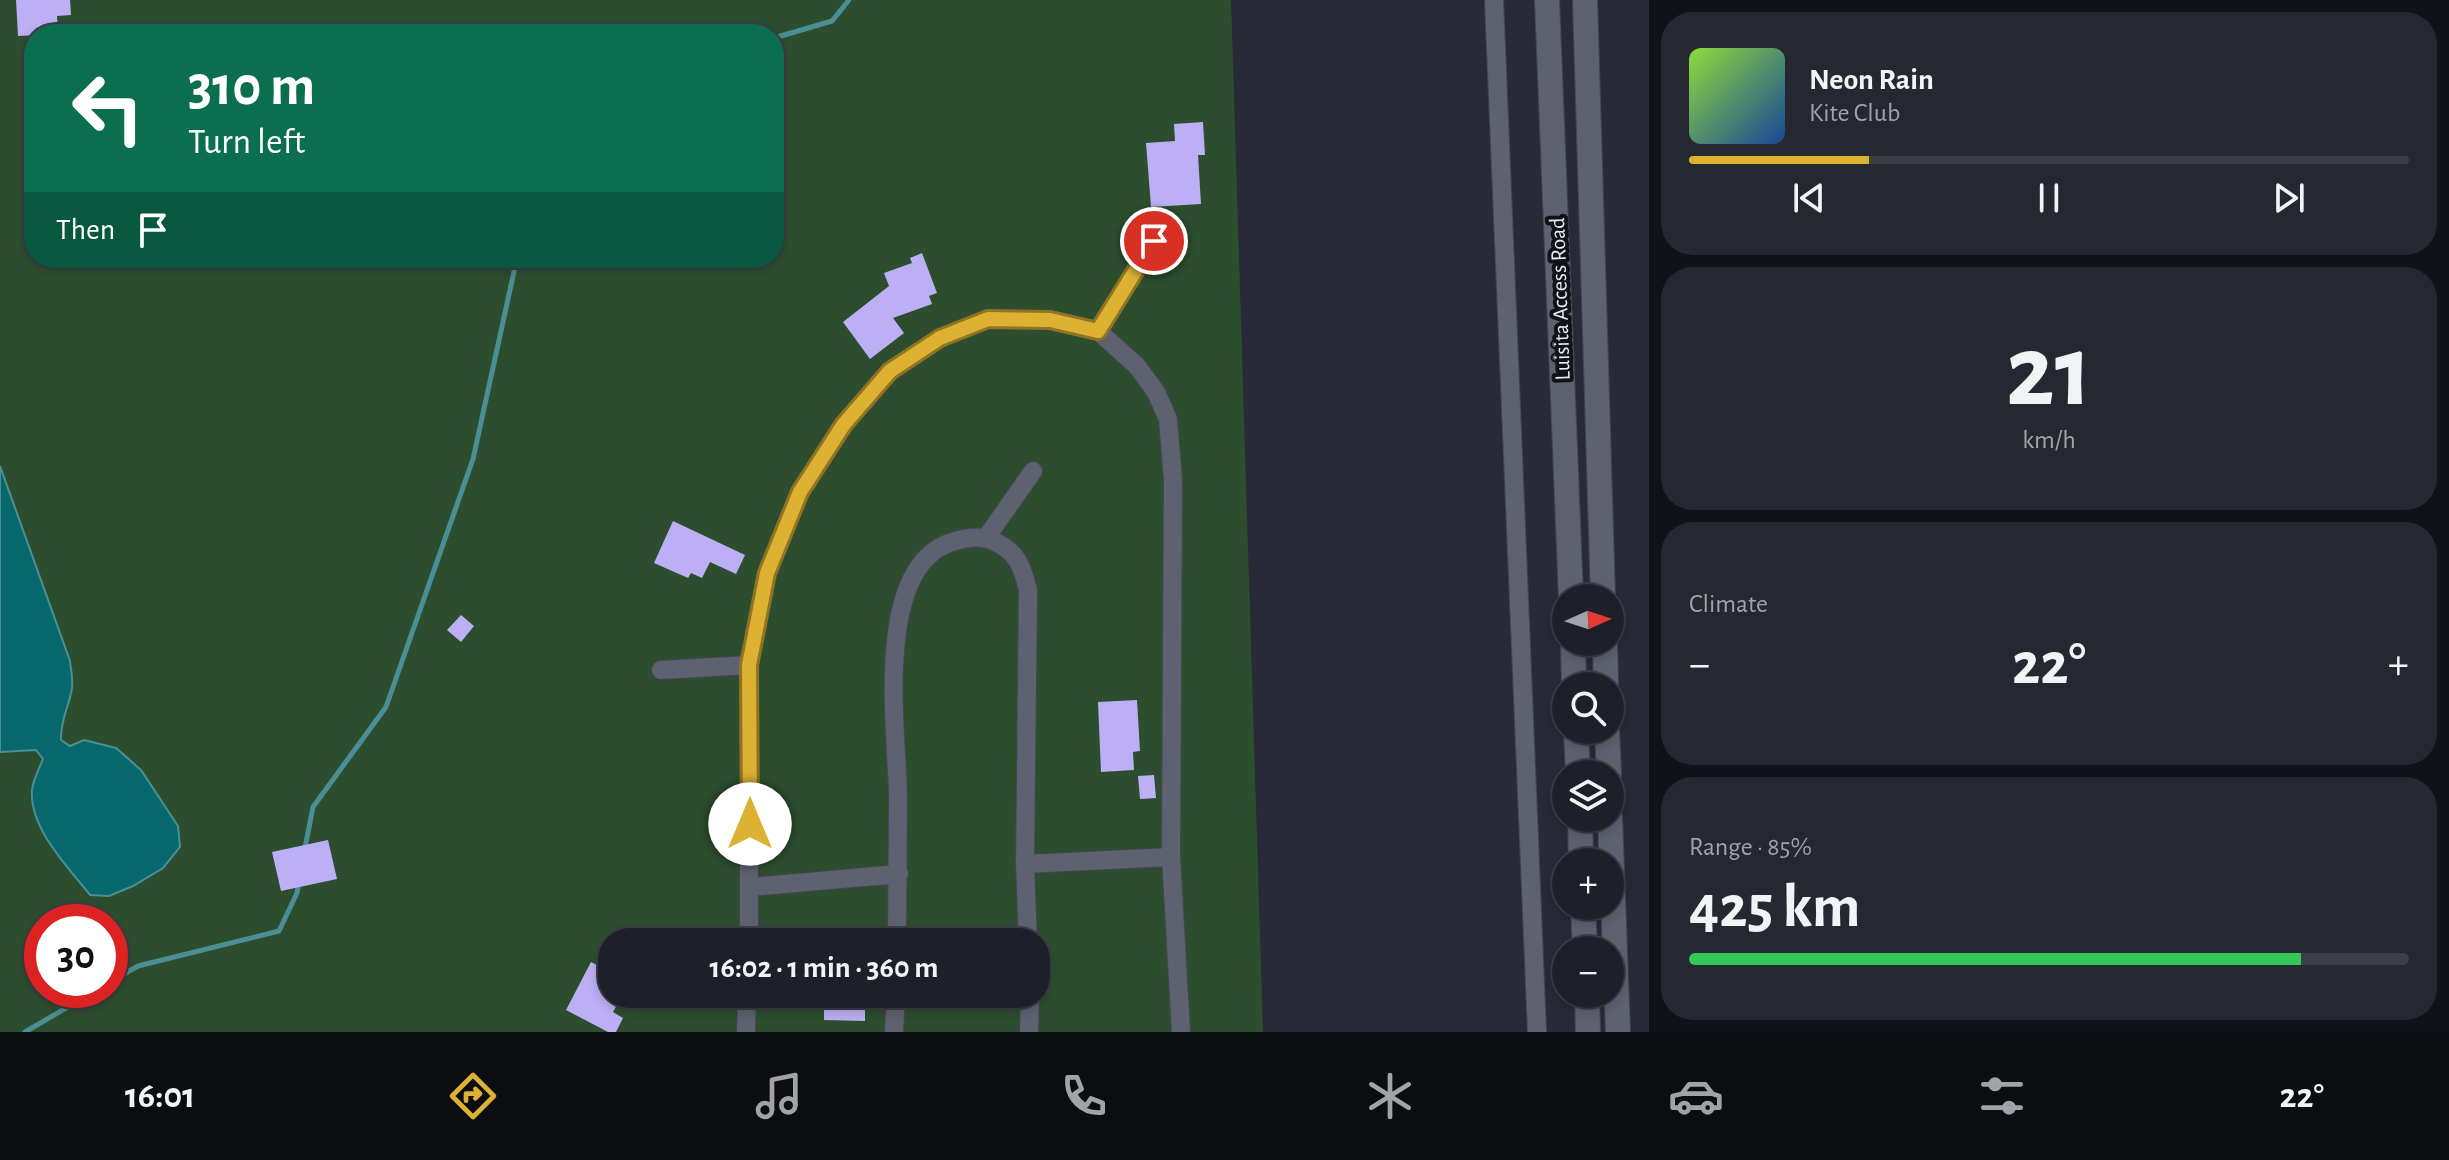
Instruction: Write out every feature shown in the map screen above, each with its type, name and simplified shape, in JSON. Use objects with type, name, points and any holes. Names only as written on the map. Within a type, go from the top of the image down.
[{"type":"main road","points":[[1547,1],[1585,4]]},
{"type":"main road","name":"Luisita Access Road","points":[[1547,1],[1570,584]]},
{"type":"main road","name":"Luisita Access Road","points":[[1585,4],[1603,584]]},
{"type":"main road","points":[[1611,832],[1618,1032]]},
{"type":"main road","points":[[1587,1008],[1588,1032]]},
{"type":"street","points":[[1494,0],[1537,1032]]},
{"type":"street","points":[[1098,331],[1154,241]]},
{"type":"street","points":[[749,928],[749,665],[767,573],[800,492],[844,424],[890,371],[940,338],[988,319],[1050,320],[1098,331],[1137,366],[1156,392],[1168,419],[1173,480],[1171,857],[1181,1032]]},
{"type":"street","points":[[986,538],[1033,471]]},
{"type":"street","points":[[897,928],[894,678],[897,626],[904,598],[916,571],[935,548],[959,539],[986,538],[1006,547],[1022,567],[1028,590],[1025,864],[1027,928]]},
{"type":"street","points":[[661,670],[749,665]]},
{"type":"street","points":[[1025,864],[1171,857]]},
{"type":"street","points":[[750,887],[899,874]]},
{"type":"street","points":[[746,1032],[747,1008]]},
{"type":"street","points":[[894,1032],[895,1008]]},
{"type":"street","points":[[1029,1032],[1030,1008]]},
{"type":"shaded area","points":[[0,0],[1231,0],[1263,1032],[0,1032]]},
{"type":"shaded area","points":[[0,466],[70,661],[72,688],[61,740],[70,746],[84,740],[116,748],[141,770],[178,826],[180,847],[163,868],[109,896],[90,895],[43,833],[33,804],[32,790],[43,759],[36,750],[0,752]]},
{"type":"building","points":[[16,0],[70,0],[71,15],[57,16],[57,24],[24,24],[24,36],[18,36]]},
{"type":"building","points":[[1203,122],[1205,155],[1198,155],[1201,204],[1151,207],[1146,143],[1175,141],[1174,124]]},
{"type":"building","points":[[922,253],[937,293],[929,296],[932,304],[893,318],[904,333],[870,359],[843,322],[889,286],[884,273],[912,263],[910,258]]},
{"type":"building","points":[[673,521],[745,555],[736,574],[710,562],[702,578],[691,573],[688,578],[654,563]]},
{"type":"building","points":[[461,615],[474,626],[461,642],[447,630]]},
{"type":"building","points":[[1137,700],[1140,751],[1133,752],[1134,770],[1101,772],[1098,702]]},
{"type":"building","points":[[1154,775],[1156,798],[1140,799],[1138,776]]},
{"type":"building","points":[[328,840],[337,879],[281,891],[272,852]]},
{"type":"building","points":[[591,962],[598,966],[598,1008],[615,1008],[613,1012],[623,1018],[616,1032],[608,1032],[566,1010]]},
{"type":"building","points":[[824,1008],[865,1008],[865,1021],[824,1020]]},
{"type":"waterway","points":[[784,35],[832,21],[849,0]]},
{"type":"waterway","points":[[305,848],[313,807],[386,707],[473,459],[515,268]]},
{"type":"waterway","points":[[128,972],[138,966],[279,931],[299,882]]},
{"type":"waterway","points":[[25,1032],[66,1008]]},
{"type":"route","points":[[750,824],[749,665],[767,573],[800,492],[844,424],[890,371],[940,338],[988,319],[1050,320],[1098,331],[1154,241]]}]
